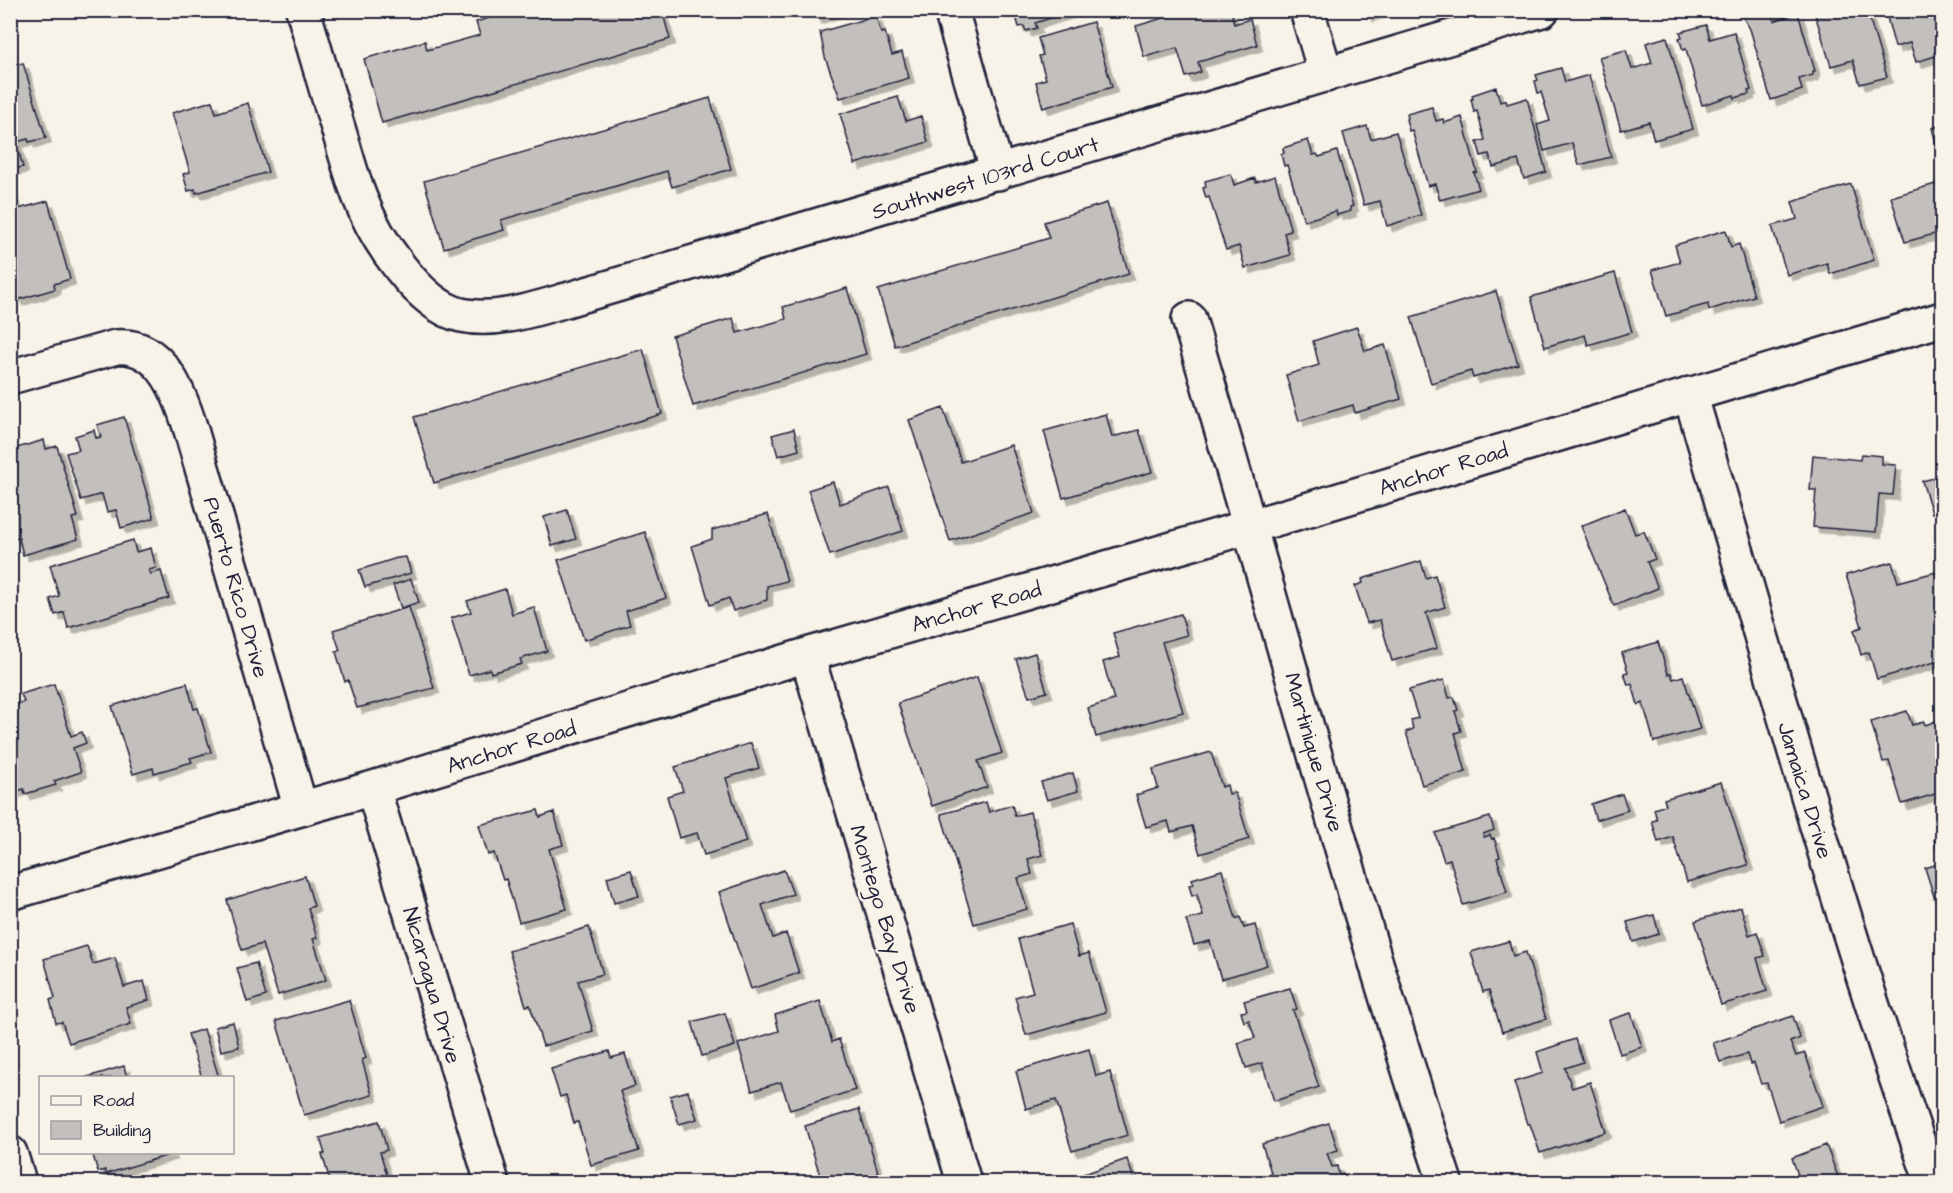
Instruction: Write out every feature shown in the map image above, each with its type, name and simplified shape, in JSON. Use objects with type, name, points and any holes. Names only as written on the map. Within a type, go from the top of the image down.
[{"type":"street","name":"Southwest 103rd Court","points":[[303,10],[360,198],[381,238],[410,279],[428,298],[441,308],[462,315],[479,317],[512,314],[564,301],[1542,10]]},
{"type":"street","points":[[951,10],[998,173]]},
{"type":"street","points":[[1307,10],[1326,75]]},
{"type":"street","name":"Martinique Drive","points":[[1189,319],[1370,939],[1445,1182]]},
{"type":"street","name":"Anchor Road","points":[[10,893],[373,788],[807,655],[1942,319]]},
{"type":"street","name":"Puerto Rico Drive","points":[[10,377],[116,347],[127,346],[146,354],[164,368],[180,398],[191,430],[301,809]]},
{"type":"street","name":"Jamaica Drive","points":[[1690,394],[1862,977],[1904,1107],[1932,1182]]},
{"type":"street","name":"Montego Bay Drive","points":[[807,655],[964,1182]]},
{"type":"street","name":"Nicaragua Drive","points":[[373,788],[492,1182]]},
{"type":"street","points":[[10,1153],[19,1182]]},
{"type":"building","points":[[514,10],[539,10],[541,17],[561,10],[662,10],[670,39],[382,123],[364,59],[425,41],[427,50],[480,35],[476,22]]},
{"type":"building","points":[[814,10],[842,10],[816,18]]},
{"type":"building","points":[[1014,10],[1076,10],[1035,23],[1037,28],[1026,31],[1024,26],[1019,27]]},
{"type":"building","points":[[1190,10],[1231,10],[1234,24],[1250,19],[1257,45],[1198,62],[1201,72],[1186,77],[1177,48],[1144,57],[1136,26]]},
{"type":"building","points":[[1365,10],[1384,10],[1367,16]]},
{"type":"building","points":[[1757,10],[1771,10],[1774,21],[1798,13],[1815,71],[1813,75],[1799,79],[1802,90],[1771,100],[1750,29],[1744,19],[1745,14]]},
{"type":"building","points":[[1811,10],[1867,10],[1887,77],[1860,84],[1853,60],[1831,66],[1814,11]]},
{"type":"building","points":[[1885,10],[1937,10],[1942,31],[1942,54],[1916,62],[1910,43],[1895,47]]},
{"type":"building","points":[[876,16],[881,33],[885,32],[892,55],[902,52],[909,78],[840,98],[825,57],[820,32]]},
{"type":"building","points":[[1093,22],[1112,87],[1043,108],[1036,82],[1046,79],[1039,56],[1043,55],[1038,38]]},
{"type":"building","points":[[1706,25],[1710,39],[1734,32],[1751,90],[1748,91],[1749,94],[1735,98],[1734,95],[1702,105],[1686,49],[1683,50],[1679,38],[1682,37],[1680,32]]},
{"type":"building","points":[[1667,37],[1693,129],[1654,140],[1649,122],[1621,130],[1599,57],[1626,50],[1632,69],[1652,63],[1646,43]]},
{"type":"building","points":[[23,63],[46,138],[16,142],[23,167],[10,170],[10,67]]},
{"type":"building","points":[[1561,68],[1565,82],[1589,75],[1611,157],[1579,165],[1572,143],[1544,151],[1537,125],[1550,121],[1541,92],[1538,93],[1536,75]]},
{"type":"building","points":[[1496,87],[1500,102],[1506,100],[1507,104],[1527,98],[1546,172],[1524,179],[1518,160],[1493,167],[1489,154],[1481,156],[1477,142],[1485,140],[1477,111],[1474,112],[1471,99],[1473,99],[1472,95]]},
{"type":"building","points":[[898,97],[906,121],[921,116],[928,142],[855,164],[840,114]]},
{"type":"building","points":[[710,98],[731,169],[672,187],[667,171],[501,220],[504,230],[444,248],[424,181]]},
{"type":"building","points":[[212,101],[216,113],[248,103],[268,172],[196,193],[195,189],[188,191],[183,174],[190,172],[172,113]]},
{"type":"building","points":[[1432,107],[1436,121],[1443,119],[1444,123],[1462,117],[1477,172],[1474,173],[1479,189],[1440,200],[1435,184],[1428,186],[1412,130],[1409,131],[1406,119],[1407,114]]},
{"type":"building","points":[[1942,125],[1942,165],[1932,128]]},
{"type":"building","points":[[1367,126],[1371,139],[1396,132],[1421,215],[1387,226],[1380,201],[1364,205],[1343,133]]},
{"type":"building","points":[[1308,140],[1313,155],[1317,154],[1319,157],[1337,151],[1353,206],[1350,207],[1351,211],[1337,215],[1336,211],[1304,221],[1287,165],[1284,166],[1281,154],[1284,153],[1283,148]]},
{"type":"building","points":[[1231,174],[1234,185],[1255,178],[1256,182],[1275,176],[1291,231],[1284,233],[1290,255],[1245,268],[1239,246],[1226,250],[1209,197],[1206,198],[1203,188],[1206,187],[1205,181]]},
{"type":"building","points":[[1942,182],[1942,232],[1905,242],[1891,197]]},
{"type":"building","points":[[1851,184],[1874,260],[1830,274],[1827,263],[1787,275],[1772,226],[1797,219],[1792,202]]},
{"type":"building","points":[[10,188],[18,209],[48,201],[70,279],[54,284],[55,289],[17,300],[15,295],[10,296]]},
{"type":"building","points":[[1107,203],[1129,274],[895,346],[878,290],[1049,238],[1044,222]]},
{"type":"building","points":[[1726,230],[1731,247],[1739,244],[1754,296],[1709,310],[1708,304],[1666,316],[1652,270],[1680,262],[1675,245]]},
{"type":"building","points":[[1615,273],[1632,332],[1588,345],[1585,335],[1545,347],[1531,297]]},
{"type":"building","points":[[847,288],[866,354],[693,406],[672,336],[733,318],[737,333],[786,319],[783,307]]},
{"type":"building","points":[[1496,291],[1518,364],[1473,378],[1471,371],[1431,383],[1411,317]]},
{"type":"building","points":[[1357,327],[1365,351],[1385,345],[1401,399],[1355,413],[1353,405],[1299,421],[1286,375],[1319,365],[1313,341]]},
{"type":"building","points":[[643,349],[662,414],[434,483],[414,417]]},
{"type":"building","points":[[943,408],[961,462],[1011,445],[1034,513],[950,541],[909,420]]},
{"type":"building","points":[[1942,412],[1942,436],[1937,414]]},
{"type":"building","points":[[1106,414],[1112,437],[1139,430],[1152,472],[1063,498],[1044,431]]},
{"type":"building","points":[[124,417],[154,518],[121,528],[116,510],[107,512],[102,494],[81,500],[66,453],[79,450],[75,436],[94,430],[96,438],[101,437],[97,425]]},
{"type":"building","points":[[794,429],[799,450],[778,456],[772,435]]},
{"type":"building","points":[[44,440],[46,449],[57,446],[78,517],[72,518],[78,539],[23,555],[19,538],[14,539],[10,526],[10,450]]},
{"type":"building","points":[[1861,454],[1882,456],[1882,464],[1896,465],[1893,495],[1879,494],[1876,532],[1813,527],[1816,490],[1810,490],[1813,455],[1860,460]]},
{"type":"building","points":[[1938,477],[1942,490],[1942,510],[1932,513],[1922,481]]},
{"type":"building","points":[[833,482],[840,504],[889,487],[903,531],[830,555],[808,490]]},
{"type":"building","points":[[1625,508],[1635,534],[1644,531],[1655,559],[1647,562],[1658,588],[1614,606],[1581,526]]},
{"type":"building","points":[[567,510],[576,539],[552,546],[544,517]]},
{"type":"building","points":[[768,514],[787,581],[767,586],[767,600],[733,611],[729,598],[710,605],[692,546],[712,539],[712,530]]},
{"type":"building","points":[[645,532],[666,598],[626,611],[630,625],[584,640],[558,560]]},
{"type":"building","points":[[133,540],[136,552],[151,548],[156,568],[149,570],[150,574],[161,571],[169,598],[68,628],[64,612],[55,615],[50,599],[59,596],[50,565]]},
{"type":"building","points":[[406,557],[411,573],[365,587],[359,570]]},
{"type":"building","points":[[1421,561],[1426,578],[1435,575],[1445,607],[1426,613],[1437,648],[1392,661],[1380,620],[1367,623],[1355,586],[1363,583],[1362,579]]},
{"type":"building","points":[[1892,562],[1898,582],[1936,572],[1942,595],[1942,632],[1938,633],[1942,647],[1942,660],[1877,679],[1869,652],[1861,655],[1854,630],[1862,627],[1846,575]]},
{"type":"building","points":[[411,579],[419,602],[401,608],[393,585]]},
{"type":"building","points":[[505,589],[512,614],[534,607],[547,651],[520,659],[522,664],[491,673],[490,669],[469,675],[451,618],[471,612],[467,601]]},
{"type":"building","points":[[409,607],[434,688],[357,708],[348,680],[345,682],[336,652],[340,650],[333,630]]},
{"type":"building","points":[[1181,614],[1187,635],[1162,642],[1183,712],[1096,737],[1088,708],[1114,700],[1103,662],[1120,657],[1113,633]]},
{"type":"building","points":[[1658,642],[1668,674],[1671,673],[1673,679],[1683,676],[1700,729],[1654,742],[1643,703],[1638,705],[1632,684],[1628,685],[1624,673],[1628,672],[1622,653]]},
{"type":"building","points":[[1035,653],[1047,692],[1029,697],[1016,659]]},
{"type":"building","points":[[977,677],[1002,753],[978,761],[987,787],[932,806],[898,703]]},
{"type":"building","points":[[1444,680],[1449,698],[1454,697],[1458,710],[1455,711],[1461,731],[1455,733],[1466,772],[1422,785],[1406,732],[1413,729],[1411,720],[1418,718],[1409,690]]},
{"type":"building","points":[[187,683],[194,709],[198,708],[211,752],[190,758],[192,762],[154,773],[153,768],[133,774],[112,706]]},
{"type":"building","points":[[54,684],[71,736],[82,732],[86,743],[73,748],[81,772],[54,781],[56,785],[25,794],[24,789],[10,793],[10,706],[24,702],[21,694]]},
{"type":"building","points":[[1907,711],[1912,725],[1924,722],[1925,725],[1942,719],[1942,749],[1934,752],[1942,778],[1942,792],[1902,804],[1889,761],[1883,762],[1871,722]]},
{"type":"building","points":[[751,743],[759,768],[726,778],[746,842],[704,855],[697,833],[679,838],[667,796],[683,791],[675,767]]},
{"type":"building","points":[[1211,752],[1222,787],[1227,785],[1229,794],[1235,793],[1249,839],[1200,854],[1192,826],[1171,832],[1168,821],[1146,827],[1136,795],[1158,788],[1153,769]]},
{"type":"building","points":[[1073,773],[1078,791],[1047,800],[1041,782]]},
{"type":"building","points":[[1721,782],[1748,865],[1687,882],[1673,837],[1658,842],[1652,821],[1657,820],[1654,809],[1666,805],[1664,799]]},
{"type":"building","points":[[1622,794],[1628,810],[1596,820],[1591,804]]},
{"type":"building","points":[[986,802],[989,812],[1012,805],[1015,816],[1030,812],[1042,855],[1028,859],[1032,874],[1018,878],[1027,909],[974,924],[941,814]]},
{"type":"building","points":[[538,810],[540,817],[554,812],[563,845],[549,849],[567,909],[519,922],[506,879],[503,880],[494,853],[488,855],[479,825]]},
{"type":"building","points":[[1490,817],[1494,830],[1483,834],[1484,837],[1490,835],[1492,839],[1494,838],[1507,892],[1463,905],[1450,859],[1444,861],[1435,833]]},
{"type":"building","points":[[1942,837],[1942,904],[1937,906],[1925,868],[1941,863],[1934,840]]},
{"type":"building","points":[[631,870],[639,896],[614,903],[607,877]]},
{"type":"building","points":[[784,870],[793,894],[762,905],[773,938],[786,933],[799,973],[751,989],[719,892]]},
{"type":"building","points":[[1222,870],[1236,919],[1240,917],[1244,928],[1255,925],[1267,965],[1221,979],[1210,941],[1194,945],[1186,920],[1203,916],[1197,894],[1192,896],[1189,885],[1194,884],[1192,879]]},
{"type":"building","points":[[305,876],[314,906],[308,908],[317,938],[313,939],[326,980],[278,995],[262,944],[242,950],[227,900]]},
{"type":"building","points":[[1741,907],[1749,935],[1757,932],[1765,956],[1757,958],[1767,991],[1721,1005],[1695,921]]},
{"type":"building","points":[[1654,915],[1659,934],[1633,942],[1627,922]]},
{"type":"building","points":[[1070,924],[1079,956],[1089,953],[1106,1012],[1026,1035],[1015,997],[1033,992],[1018,939]]},
{"type":"building","points":[[589,927],[603,974],[578,981],[593,1031],[543,1046],[530,1005],[526,1006],[509,951]]},
{"type":"building","points":[[1509,941],[1513,956],[1526,952],[1546,1019],[1502,1032],[1489,990],[1483,992],[1471,952]]},
{"type":"building","points":[[87,946],[93,964],[115,958],[124,987],[144,981],[149,1000],[126,1007],[131,1024],[69,1043],[62,1022],[56,1023],[50,1000],[55,998],[44,959]]},
{"type":"building","points":[[256,963],[266,996],[247,1002],[237,968]]},
{"type":"building","points":[[1290,988],[1297,1009],[1293,1010],[1319,1087],[1274,1101],[1262,1063],[1246,1068],[1238,1043],[1255,1038],[1249,1020],[1244,1022],[1241,1012],[1247,1011],[1244,1001]]},
{"type":"building","points":[[349,1000],[366,1058],[362,1060],[372,1095],[304,1115],[276,1021]]},
{"type":"building","points":[[820,1001],[832,1042],[839,1039],[855,1090],[790,1110],[781,1082],[752,1091],[738,1044],[779,1031],[775,1015]]},
{"type":"building","points":[[725,1013],[735,1046],[702,1056],[692,1022]]},
{"type":"building","points":[[1631,1013],[1642,1047],[1620,1054],[1609,1020]]},
{"type":"building","points":[[1793,1016],[1800,1038],[1790,1042],[1796,1056],[1805,1053],[1823,1106],[1779,1121],[1767,1083],[1761,1084],[1754,1063],[1750,1064],[1747,1054],[1720,1062],[1713,1043]]},
{"type":"building","points":[[233,1022],[239,1047],[221,1051],[215,1027]]},
{"type":"building","points":[[204,1029],[218,1076],[201,1076],[188,1034]]},
{"type":"building","points":[[1575,1039],[1583,1062],[1565,1068],[1572,1088],[1590,1082],[1606,1132],[1540,1153],[1530,1124],[1527,1124],[1514,1082],[1543,1073],[1537,1052]]},
{"type":"building","points":[[1089,1049],[1096,1076],[1110,1072],[1128,1135],[1072,1151],[1056,1100],[1026,1109],[1016,1071]]},
{"type":"building","points":[[609,1051],[611,1058],[625,1054],[635,1086],[620,1091],[639,1151],[591,1165],[578,1122],[574,1123],[566,1095],[560,1097],[551,1069]]},
{"type":"building","points":[[124,1066],[126,1076],[91,1076]]},
{"type":"building","points":[[688,1091],[697,1119],[679,1124],[670,1096]]},
{"type":"building","points":[[859,1109],[881,1182],[822,1182],[805,1126]]},
{"type":"building","points":[[379,1121],[387,1150],[380,1152],[388,1178],[385,1179],[386,1182],[330,1181],[320,1138]]},
{"type":"building","points":[[1329,1123],[1338,1150],[1327,1153],[1332,1167],[1337,1166],[1339,1175],[1346,1174],[1348,1182],[1274,1182],[1262,1144]]},
{"type":"building","points":[[1826,1145],[1840,1182],[1777,1182],[1798,1175],[1792,1158]]},
{"type":"building","points":[[93,1154],[172,1154],[106,1174],[105,1170],[98,1172]]},
{"type":"building","points":[[1127,1159],[1135,1182],[1061,1182]]}]
